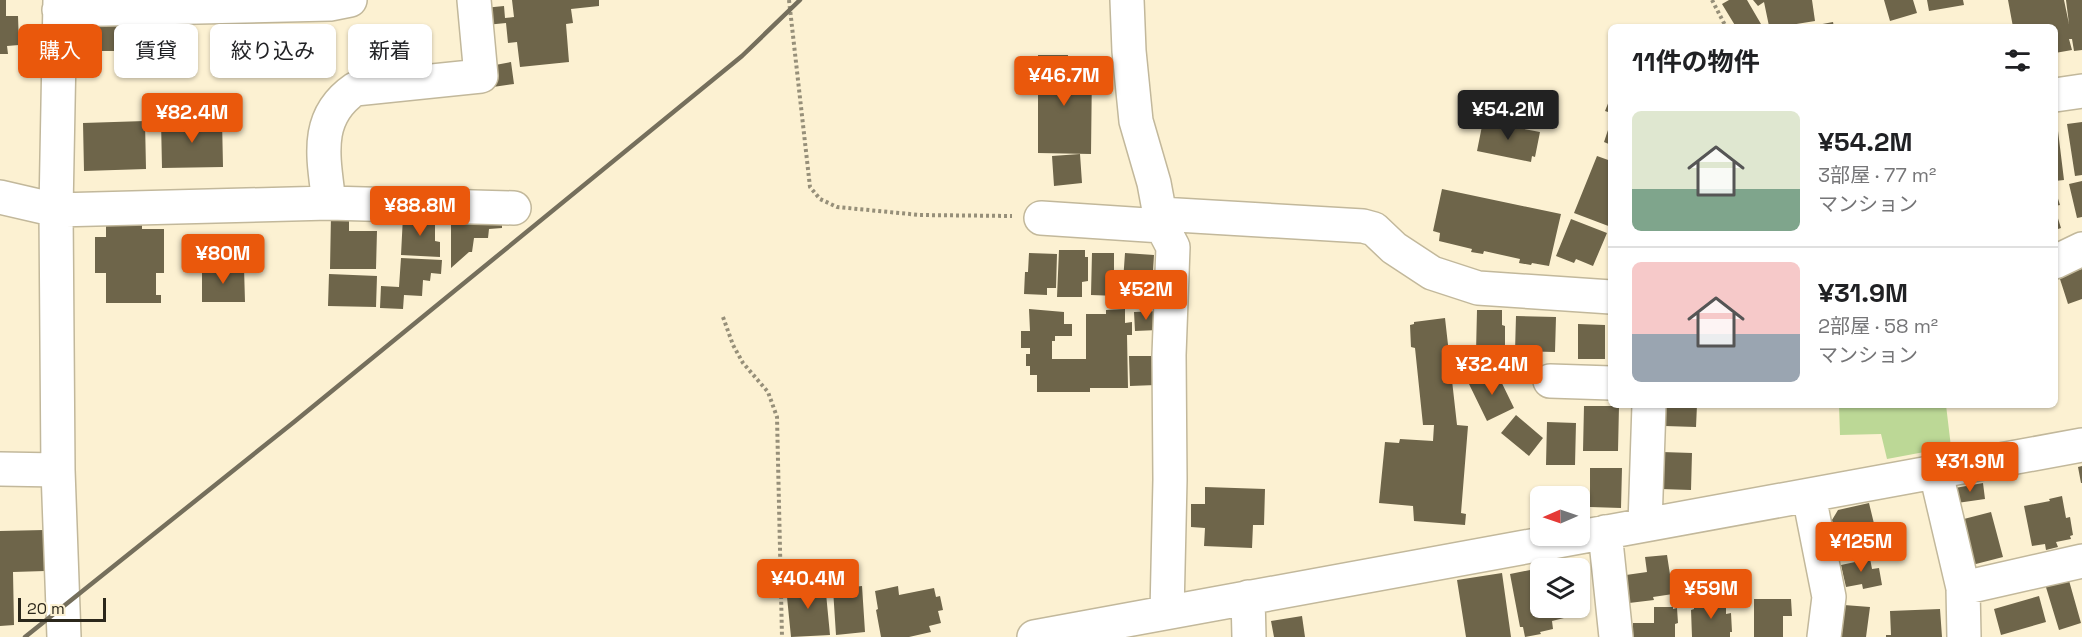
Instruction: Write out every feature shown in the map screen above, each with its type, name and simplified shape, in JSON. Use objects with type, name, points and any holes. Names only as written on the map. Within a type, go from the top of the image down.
[{"type":"street","points":[[64,637],[58,470],[56,210],[60,5],[330,4],[350,0]]},
{"type":"street","points":[[329,203],[323,147],[333,109],[343,97],[355,89],[481,76],[474,0]]},
{"type":"street","points":[[1127,0],[1136,121],[1154,183],[1161,220],[1173,247],[1168,355],[1170,480],[1167,612]]},
{"type":"street","points":[[2058,95],[2082,91]]},
{"type":"street","points":[[0,197],[56,210],[329,203],[514,208]]},
{"type":"street","points":[[1041,218],[1363,226],[1374,229],[1394,248],[1432,273],[1478,288],[1608,297]]},
{"type":"street","points":[[2058,261],[2082,249]]},
{"type":"street","points":[[1550,381],[1608,383]]},
{"type":"street","points":[[1646,524],[1649,408]]},
{"type":"street","points":[[1034,637],[2082,445]]},
{"type":"street","points":[[0,469],[58,470]]},
{"type":"street","points":[[1936,473],[1963,588],[1964,637]]},
{"type":"street","points":[[1809,495],[1829,597],[1824,637]]},
{"type":"street","points":[[1605,532],[1616,637]]},
{"type":"street","points":[[1963,588],[2082,561]]},
{"type":"street","points":[[1248,597],[1249,637]]},
{"type":"path","points":[[789,0],[810,187],[820,200],[837,207],[920,215],[971,217],[1032,215],[1041,218]]},
{"type":"path","points":[[1712,0],[1724,24]]},
{"type":"path","points":[[723,317],[733,345],[743,363],[768,392],[777,417],[782,637]]},
{"type":"green space","points":[[1839,408],[1946,408],[1951,447],[1887,459],[1881,434],[1840,435]]},
{"type":"building","points":[[0,0],[6,0],[6,16],[18,16],[18,45],[7,46],[8,54],[0,54]]},
{"type":"building","points":[[512,0],[599,0],[599,6],[571,9],[573,23],[566,24],[569,62],[520,67],[517,42],[508,43],[506,23],[486,25],[484,8],[504,6],[505,18],[514,17]]},
{"type":"building","points":[[1729,0],[1747,0],[1761,24],[1734,24],[1722,4]]},
{"type":"building","points":[[1753,0],[1812,0],[1815,21],[1796,24],[1769,24],[1764,2],[1758,6]]},
{"type":"building","points":[[1884,0],[1913,0],[1917,13],[1890,21]]},
{"type":"building","points":[[1927,0],[1963,0],[1964,5],[1929,11]]},
{"type":"building","points":[[2008,0],[2064,0],[2069,24],[2066,0],[2082,0],[2082,50],[2074,51],[2072,39],[2069,39],[2072,50],[2058,52],[2058,24],[2012,24]]},
{"type":"building","points":[[88,21],[128,21],[128,24],[114,24],[114,51],[102,51],[102,24],[88,24]]},
{"type":"building","points":[[1038,55],[1068,55],[1068,68],[1092,68],[1091,154],[1038,153]]},
{"type":"building","points":[[511,62],[514,84],[493,87],[490,66]]},
{"type":"building","points":[[222,119],[223,167],[162,168],[161,120]]},
{"type":"building","points":[[145,121],[146,169],[84,171],[83,123]]},
{"type":"building","points":[[1483,121],[1540,132],[1535,157],[1532,156],[1531,162],[1477,151]]},
{"type":"building","points":[[2082,122],[2082,175],[2075,176],[2067,124]]},
{"type":"building","points":[[1608,130],[1608,144],[1604,142]]},
{"type":"building","points":[[2058,131],[2064,180],[2058,181]]},
{"type":"building","points":[[1080,154],[1082,183],[1054,186],[1052,156]]},
{"type":"building","points":[[1597,156],[1608,160],[1608,226],[1574,213]]},
{"type":"building","points":[[2082,181],[2082,217],[2077,218],[2069,184]]},
{"type":"building","points":[[1442,189],[1561,214],[1549,266],[1519,263],[1520,259],[1484,251],[1483,254],[1471,252],[1472,249],[1439,241],[1440,233],[1433,231]]},
{"type":"building","points":[[331,215],[349,215],[349,231],[377,231],[376,269],[330,269]]},
{"type":"building","points":[[403,216],[435,217],[435,241],[440,242],[440,257],[401,255]]},
{"type":"building","points":[[451,218],[502,219],[502,228],[489,229],[488,238],[474,238],[472,252],[469,252],[451,268]]},
{"type":"building","points":[[1571,219],[1607,233],[1593,266],[1576,259],[1574,263],[1556,256]]},
{"type":"building","points":[[106,224],[142,224],[142,229],[164,229],[164,273],[156,273],[156,295],[161,295],[161,303],[106,303],[106,273],[95,273],[95,237],[106,237]]},
{"type":"building","points":[[1059,250],[1085,250],[1085,257],[1088,257],[1088,281],[1082,282],[1082,297],[1057,297]]},
{"type":"building","points":[[1029,253],[1057,254],[1056,288],[1047,288],[1047,295],[1024,294]]},
{"type":"building","points":[[1092,253],[1114,253],[1114,272],[1118,272],[1118,296],[1091,295]]},
{"type":"building","points":[[1125,253],[1154,255],[1152,287],[1147,287],[1146,298],[1122,296]]},
{"type":"building","points":[[401,258],[442,260],[441,274],[431,273],[430,281],[423,280],[422,296],[404,295],[403,309],[380,308],[381,286],[399,287]]},
{"type":"building","points":[[244,267],[245,302],[202,302],[202,268]]},
{"type":"building","points":[[2082,269],[2082,299],[2068,304],[2059,276]]},
{"type":"building","points":[[329,274],[377,276],[376,307],[328,306]]},
{"type":"building","points":[[1029,309],[1064,312],[1064,324],[1072,324],[1072,336],[1055,336],[1055,341],[1052,341],[1052,359],[1086,359],[1086,314],[1106,314],[1106,310],[1125,309],[1125,323],[1132,322],[1132,335],[1127,335],[1128,388],[1090,388],[1090,392],[1037,392],[1037,375],[1030,375],[1030,366],[1026,366],[1026,354],[1030,354],[1030,348],[1021,348],[1021,331],[1030,331]]},
{"type":"building","points":[[1477,310],[1502,310],[1502,325],[1505,326],[1505,352],[1476,352]]},
{"type":"building","points":[[1158,311],[1158,330],[1135,331],[1134,312]]},
{"type":"building","points":[[1516,316],[1556,317],[1555,352],[1515,351]]},
{"type":"building","points":[[1445,318],[1457,425],[1468,426],[1461,513],[1466,514],[1465,525],[1414,521],[1413,506],[1379,503],[1385,442],[1399,443],[1400,439],[1433,441],[1434,425],[1423,425],[1415,348],[1411,347],[1410,325],[1414,322]]},
{"type":"building","points":[[1578,324],[1605,325],[1605,359],[1578,359]]},
{"type":"building","points":[[1129,356],[1155,356],[1156,385],[1130,386]]},
{"type":"building","points":[[1496,371],[1514,408],[1487,421],[1469,384]]},
{"type":"building","points":[[1584,406],[1619,408],[1618,451],[1583,451]]},
{"type":"building","points":[[1665,408],[1697,408],[1696,427],[1665,426]]},
{"type":"building","points":[[1516,415],[1543,438],[1529,456],[1501,433]]},
{"type":"building","points":[[1547,422],[1576,423],[1575,465],[1546,465]]},
{"type":"building","points":[[1662,452],[1692,453],[1691,490],[1661,489]]},
{"type":"building","points":[[2082,466],[2082,483],[2081,483],[2078,467]]},
{"type":"building","points":[[1590,468],[1622,468],[1621,508],[1590,507]]},
{"type":"building","points":[[1983,483],[1985,499],[1957,503],[1955,488]]},
{"type":"building","points":[[1205,487],[1265,489],[1264,525],[1253,525],[1252,548],[1204,546],[1205,528],[1191,527],[1191,504],[1205,504]]},
{"type":"building","points":[[2062,496],[2066,518],[2070,517],[2073,535],[2070,536],[2071,539],[2056,542],[2058,547],[2046,550],[2045,544],[2032,546],[2024,506]]},
{"type":"building","points":[[1869,503],[1878,540],[1851,547],[1852,551],[1840,553],[1832,520],[1838,510]]},
{"type":"building","points":[[1991,512],[2003,557],[1972,565],[1960,520]]},
{"type":"building","points":[[44,530],[45,571],[13,572],[14,625],[0,626],[0,531]]},
{"type":"building","points":[[1869,553],[1872,569],[1879,568],[1882,585],[1863,589],[1862,584],[1846,587],[1841,565],[1855,562],[1854,557]]},
{"type":"building","points":[[1667,555],[1673,594],[1653,597],[1654,600],[1629,603],[1626,575],[1647,572],[1645,557]]},
{"type":"building","points":[[1530,570],[1530,618],[1564,618],[1552,621],[1553,629],[1525,637],[1523,627],[1520,627],[1510,574]]},
{"type":"building","points":[[1502,573],[1511,637],[1466,637],[1457,580]]},
{"type":"building","points":[[2068,577],[2081,623],[2059,630],[2045,584]]},
{"type":"building","points":[[825,583],[830,635],[791,637],[786,587]]},
{"type":"building","points":[[862,586],[865,632],[836,635],[833,589]]},
{"type":"building","points":[[898,586],[899,595],[934,588],[936,597],[940,596],[943,610],[938,611],[941,623],[929,626],[931,632],[909,637],[881,637],[875,591]]},
{"type":"building","points":[[2039,596],[2046,622],[2001,635],[1994,609]]},
{"type":"building","points":[[1754,599],[1791,599],[1792,616],[1783,616],[1783,637],[1754,637]]},
{"type":"building","points":[[1726,601],[1726,614],[1731,613],[1730,637],[1692,637],[1691,610],[1694,609],[1694,603]]},
{"type":"building","points":[[1844,605],[1870,607],[1866,637],[1840,637]]},
{"type":"building","points":[[1654,607],[1677,608],[1678,623],[1675,624],[1675,637],[1633,637],[1633,623],[1654,623]]},
{"type":"building","points":[[1940,609],[1942,637],[1886,637],[1886,635],[1891,635],[1890,611]]},
{"type":"building","points":[[1302,616],[1305,637],[1274,637],[1271,621]]},
{"type":"railway","points":[[25,637],[294,422],[742,56],[800,0]]}]
